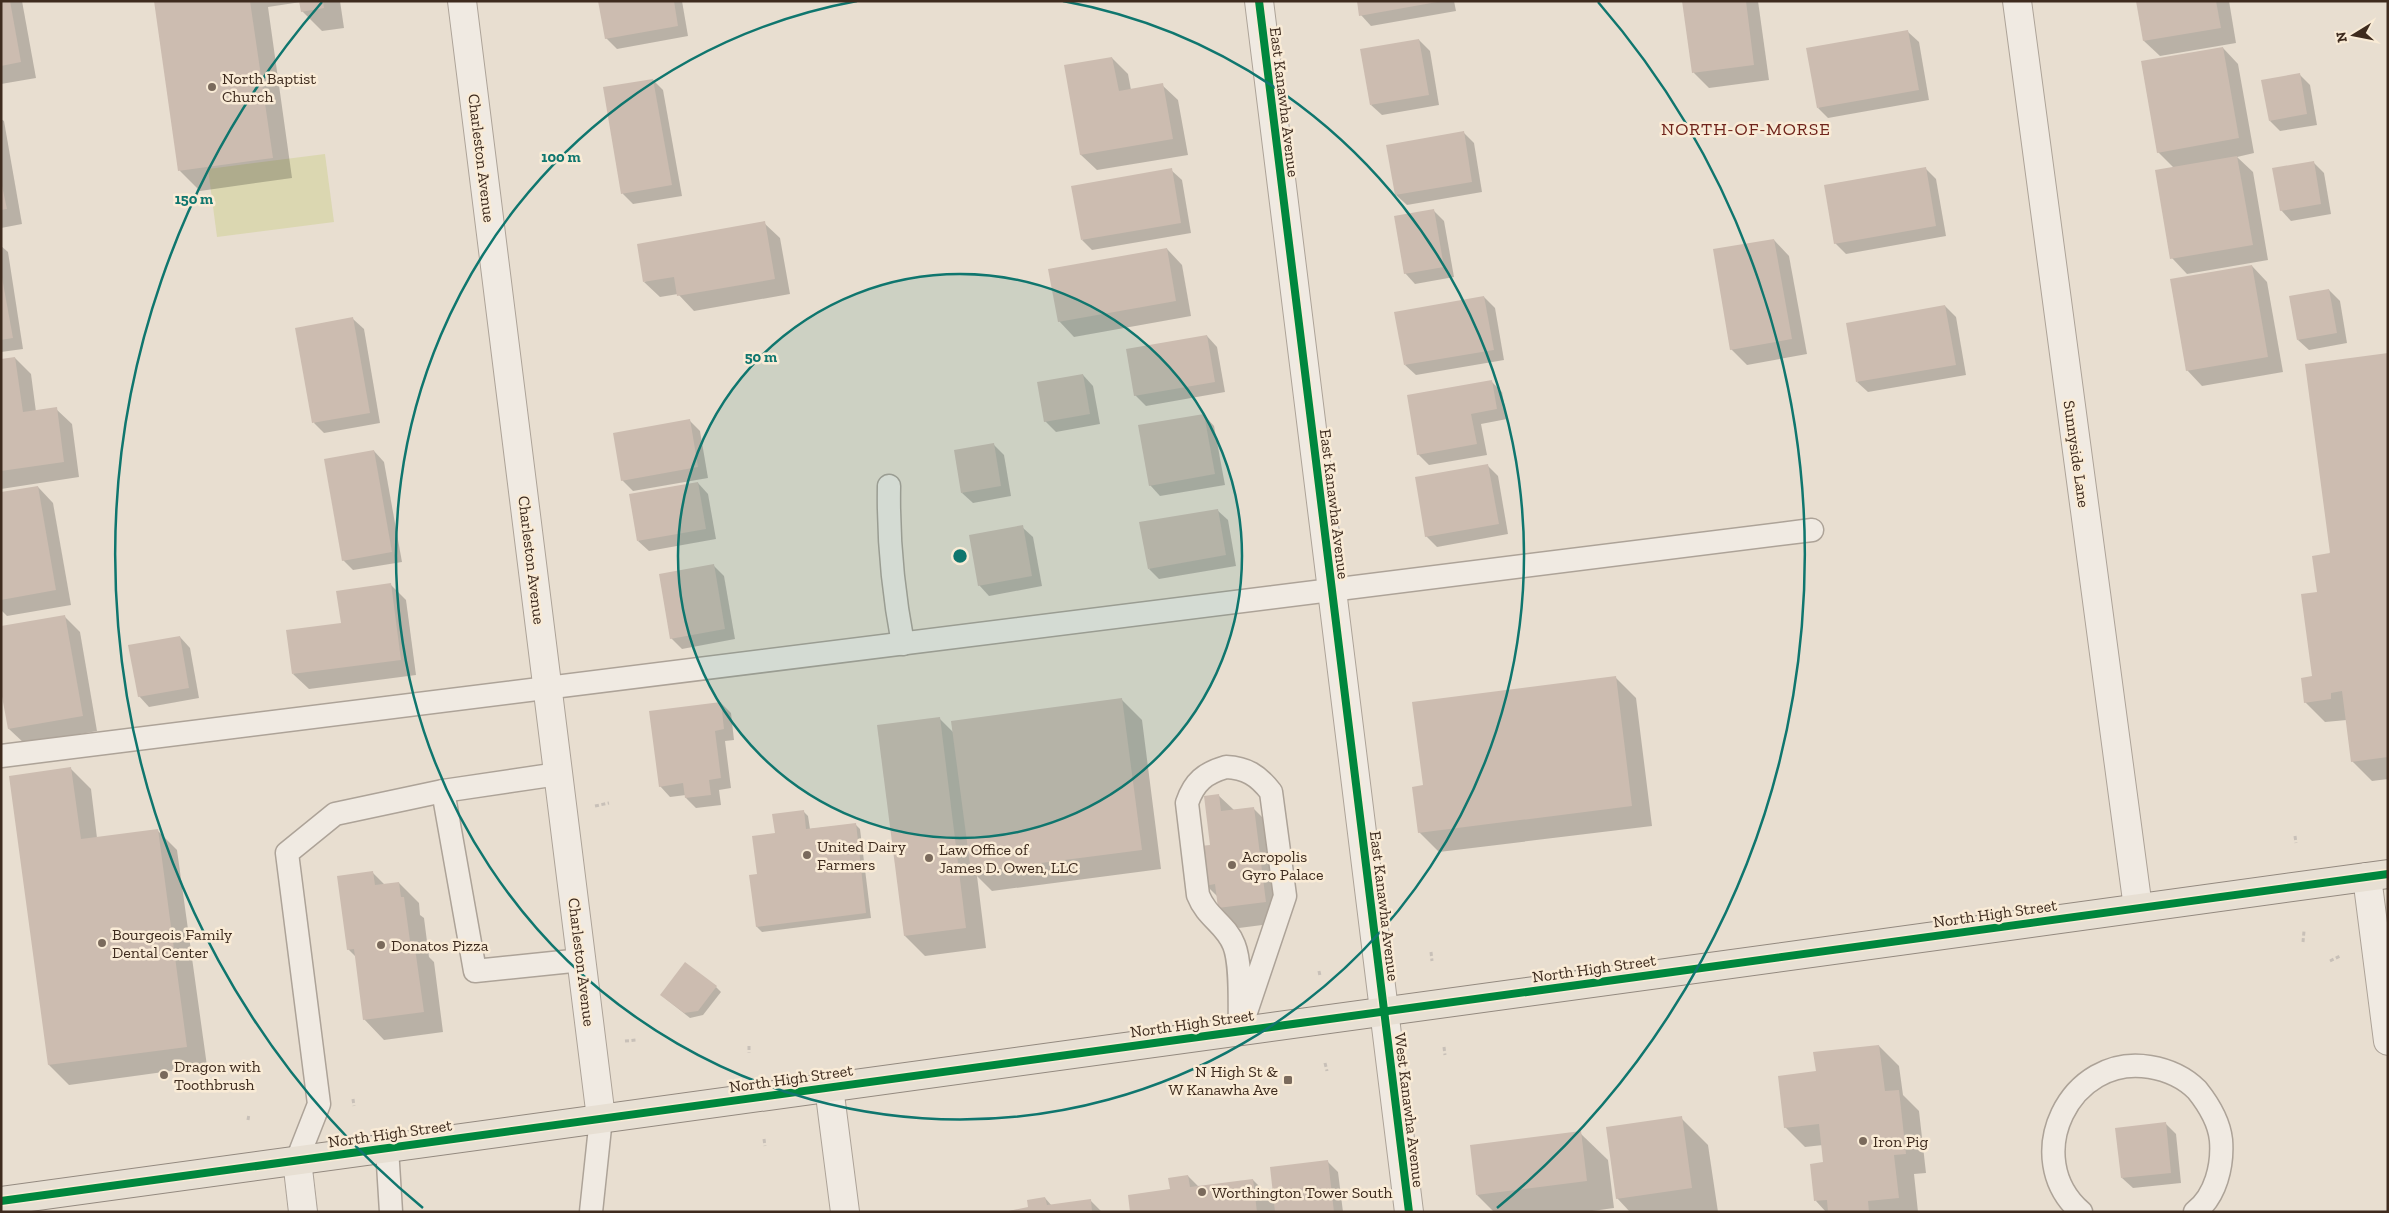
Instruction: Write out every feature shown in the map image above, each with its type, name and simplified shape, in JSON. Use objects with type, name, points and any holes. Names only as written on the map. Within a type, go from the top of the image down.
[{"type":"main road","name":"North High Street","points":[[1,1201],[1240,1030],[2377,876]]},
{"type":"street","name":"Charleston Avenue","points":[[462,1],[601,1118]]},
{"type":"street","name":"East Kanawha Avenue","points":[[1258,1],[1384,1011]]},
{"type":"street","name":"Sunnyside Lane","points":[[2017,1],[2138,908]]},
{"type":"street","points":[[2377,876],[2388,1041]]},
{"type":"street","name":"West Kanawha Avenue","points":[[1384,1011],[1409,1212]]},
{"type":"street","points":[[829,1087],[845,1212]]},
{"type":"street","points":[[297,1160],[304,1212]]},
{"type":"lane","points":[[889,486],[888,527],[895,602],[903,644]]},
{"type":"lane","points":[[1,756],[1812,530]]},
{"type":"lane","points":[[1226,767],[1251,772],[1262,780],[1271,792],[1285,896],[1240,1030],[1238,964],[1234,945],[1223,926],[1212,919],[1203,908],[1198,895],[1187,802],[1192,790],[1200,779],[1212,771],[1226,767]]},
{"type":"lane","points":[[297,1160],[319,1104],[286,853],[335,814],[443,791],[558,774]]},
{"type":"lane","points":[[443,791],[475,971],[582,960]]},
{"type":"lane","points":[[2082,1212],[2074,1205],[2059,1182],[2053,1154],[2056,1127],[2068,1102],[2087,1082],[2111,1069],[2138,1065],[2166,1070],[2190,1083],[2209,1104],[2220,1130],[2222,1158],[2214,1186],[2195,1212]]},
{"type":"lane","points":[[590,1212],[601,1118]]},
{"type":"lane","points":[[387,1148],[391,1212]]},
{"type":"path","points":[[2295,836],[2296,843]]},
{"type":"path","points":[[2303,942],[2304,931]]},
{"type":"path","points":[[1431,952],[1432,961]]},
{"type":"path","points":[[2330,961],[2340,956]]},
{"type":"path","points":[[1320,971],[1320,976]]},
{"type":"path","points":[[749,1046],[749,1053]]},
{"type":"path","points":[[1444,1047],[1445,1055]]},
{"type":"path","points":[[1326,1063],[1327,1071]]},
{"type":"path","points":[[353,1099],[354,1106]]},
{"type":"path","points":[[248,1120],[249,1114]]},
{"type":"path","points":[[764,1139],[764,1146]]},
{"type":"shaded area","points":[[325,154],[334,222],[217,237],[208,169]]},
{"type":"building","points":[[1,1],[10,1],[21,62],[1,66]]},
{"type":"building","name":"North Baptist Church","points":[[154,1],[250,1],[273,158],[178,171]]},
{"type":"building","points":[[299,1],[323,1],[324,8],[301,12]]},
{"type":"building","points":[[598,1],[674,1],[678,26],[605,39]]},
{"type":"building","points":[[1357,1],[1437,1],[1437,2],[1359,16]]},
{"type":"building","points":[[1682,1],[1746,1],[1754,65],[1692,73]]},
{"type":"building","points":[[2136,1],[2216,1],[2221,28],[2143,41]]},
{"type":"building","points":[[1908,30],[1919,90],[1817,108],[1806,48]]},
{"type":"building","points":[[1419,39],[1429,95],[1370,105],[1360,49]]},
{"type":"building","points":[[2223,47],[2239,138],[2157,153],[2141,61]]},
{"type":"building","points":[[1112,57],[1119,91],[1163,83],[1173,139],[1080,155],[1064,65]]},
{"type":"building","points":[[2300,73],[2307,114],[2269,121],[2261,80]]},
{"type":"building","points":[[653,79],[672,185],[621,194],[603,87]]},
{"type":"building","points":[[1464,131],[1472,182],[1395,195],[1386,145]]},
{"type":"building","points":[[2237,156],[2253,245],[2170,259],[2155,170]]},
{"type":"building","points":[[2314,161],[2321,204],[2280,211],[2272,168]]},
{"type":"building","points":[[1926,167],[1936,226],[1834,244],[1824,185]]},
{"type":"building","points":[[1172,168],[1181,223],[1081,240],[1071,186]]},
{"type":"building","points":[[1,181],[7,209],[1,210]]},
{"type":"building","points":[[1434,209],[1444,267],[1404,274],[1394,216]]},
{"type":"building","points":[[765,221],[775,279],[677,296],[674,277],[643,282],[637,244]]},
{"type":"building","points":[[1774,239],[1792,339],[1730,350],[1713,249]]},
{"type":"building","points":[[1167,248],[1176,301],[1058,322],[1048,269]]},
{"type":"building","points":[[2252,265],[2268,357],[2186,371],[2170,279]]},
{"type":"building","points":[[1,272],[13,338],[1,340]]},
{"type":"building","points":[[2329,289],[2337,333],[2297,340],[2289,296]]},
{"type":"building","points":[[1484,296],[1494,350],[1404,365],[1394,312]]},
{"type":"building","points":[[1945,305],[1956,365],[1856,382],[1846,323]]},
{"type":"building","points":[[353,317],[370,413],[312,423],[295,328]]},
{"type":"building","points":[[1207,335],[1215,382],[1134,396],[1126,349]]},
{"type":"building","points":[[2388,353],[2388,757],[2351,762],[2342,691],[2331,693],[2331,699],[2304,703],[2301,678],[2312,676],[2301,594],[2317,592],[2312,556],[2330,553],[2305,364]]},
{"type":"building","points":[[15,357],[23,412],[57,407],[64,462],[1,471],[1,359]]},
{"type":"building","points":[[1083,374],[1090,414],[1044,422],[1037,382]]},
{"type":"building","points":[[1492,380],[1497,409],[1471,414],[1477,444],[1417,455],[1407,395]]},
{"type":"building","points":[[1204,414],[1215,474],[1149,486],[1138,425]]},
{"type":"building","points":[[690,419],[698,467],[621,481],[613,433]]},
{"type":"building","points":[[994,443],[1001,486],[961,493],[954,450]]},
{"type":"building","points":[[374,450],[392,552],[342,561],[324,459]]},
{"type":"building","points":[[1488,464],[1499,524],[1425,537],[1415,477]]},
{"type":"building","points":[[698,482],[706,529],[637,541],[629,494]]},
{"type":"building","points":[[38,486],[56,590],[1,600],[1,492]]},
{"type":"building","points":[[1218,509],[1226,555],[1148,569],[1139,522]]},
{"type":"building","points":[[1023,525],[1032,576],[978,586],[969,535]]},
{"type":"building","points":[[714,564],[725,629],[670,639],[659,574]]},
{"type":"building","points":[[391,583],[401,660],[292,674],[286,630],[341,623],[336,591]]},
{"type":"building","points":[[65,615],[83,716],[8,729],[1,691],[1,626]]},
{"type":"building","points":[[180,636],[189,688],[138,697],[128,645]]},
{"type":"building","points":[[1616,676],[1632,806],[1418,833],[1412,787],[1423,785],[1412,702]]},
{"type":"building","points":[[1122,698],[1142,850],[971,872],[951,721]]},
{"type":"building","points":[[721,702],[724,729],[715,731],[721,778],[709,780],[711,795],[685,798],[683,783],[659,787],[649,711]]},
{"type":"building","points":[[940,717],[966,928],[904,936],[877,725]]},
{"type":"building","name":"Bourgeois Family Dental Center","points":[[71,767],[81,839],[158,829],[187,1047],[48,1065],[9,776]]},
{"type":"building","name":"Acropolis Gyro Palace","points":[[1219,794],[1221,811],[1254,807],[1266,902],[1218,908],[1215,884],[1205,886],[1200,846],[1210,845],[1204,796]]},
{"type":"building","name":"United Dairy Farmers","points":[[804,810],[806,829],[856,823],[866,913],[756,927],[749,875],[757,874],[752,836],[775,833],[772,814]]},
{"type":"building","name":"Donatos Pizza","points":[[373,871],[375,885],[399,882],[401,897],[404,897],[410,941],[414,941],[424,1012],[363,1020],[354,949],[347,950],[337,876]]},
{"type":"building","points":[[685,962],[717,986],[698,1011],[684,1013],[660,995]]},
{"type":"building","name":"Iron Pig","points":[[1879,1045],[1885,1091],[1899,1090],[1906,1154],[1894,1155],[1899,1198],[1868,1201],[1869,1212],[1828,1212],[1827,1200],[1814,1201],[1810,1164],[1823,1162],[1819,1124],[1784,1128],[1778,1076],[1816,1071],[1813,1052]]},
{"type":"building","points":[[1682,1116],[1692,1188],[1616,1199],[1606,1127]]},
{"type":"building","points":[[2166,1122],[2171,1173],[2121,1178],[2115,1128]]},
{"type":"building","points":[[1581,1131],[1587,1181],[1476,1195],[1470,1145]]},
{"type":"building","points":[[1328,1160],[1334,1212],[1275,1212],[1270,1167]]},
{"type":"building","name":"Worthington Tower South","points":[[1188,1175],[1190,1187],[1253,1179],[1257,1212],[1130,1212],[1128,1195],[1170,1189],[1168,1178]]},
{"type":"building","points":[[1045,1197],[1047,1205],[1091,1199],[1092,1212],[1004,1212],[1028,1207],[1027,1200]]},
{"type":"cycle path","points":[[1259,1],[1409,1212]]},
{"type":"cycle path","points":[[1,1201],[2388,874]]},
{"type":"place","name":"North Baptist Church","points":[[212,87]]},
{"type":"place","name":"United Dairy Farmers","points":[[807,855]]},
{"type":"place","name":"Law Office of James D. Owen, LLC","points":[[929,858]]},
{"type":"place","name":"Acropolis Gyro Palace","points":[[1232,865]]},
{"type":"place","name":"Bourgeois Family Dental Center","points":[[102,943]]},
{"type":"place","name":"Donatos Pizza","points":[[381,945]]},
{"type":"place","name":"Dragon with Toothbrush","points":[[164,1075]]},
{"type":"place","name":"N High St & W Kanawha Ave","points":[[1288,1080]]},
{"type":"place","name":"Iron Pig","points":[[1863,1141]]},
{"type":"place","name":"Worthington Tower South","points":[[1202,1192]]},
{"type":"district","name":"NORTH-OF-MORSE","points":[[1746,129]]}]
